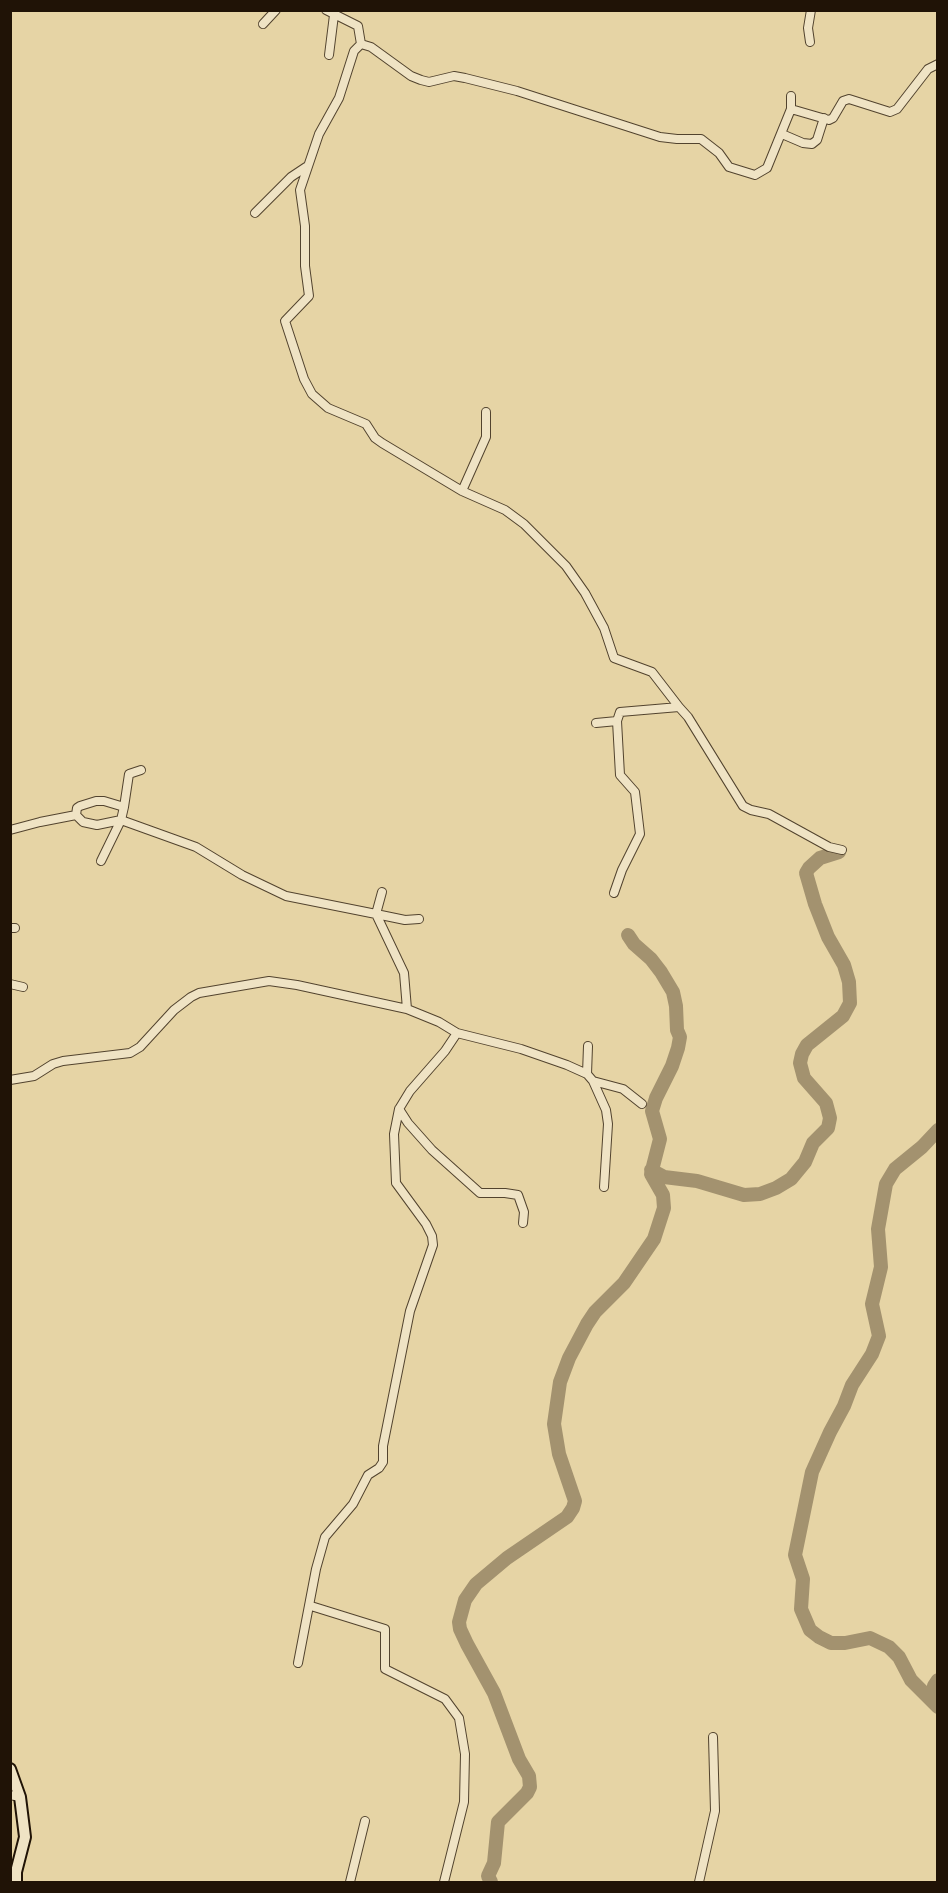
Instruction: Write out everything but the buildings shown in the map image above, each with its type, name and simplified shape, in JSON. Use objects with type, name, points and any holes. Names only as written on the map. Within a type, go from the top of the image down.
[{"type":"street","points":[[263,24],[276,10]]},
{"type":"street","points":[[810,10],[808,28],[810,42]]},
{"type":"street","points":[[329,55],[330,13],[357,26],[362,44],[354,51],[339,98],[319,134],[300,190],[305,226],[305,266],[309,296],[285,321],[304,379],[312,394],[322,405],[343,416],[363,422],[377,440],[462,491],[505,510],[524,524],[566,566],[585,593],[604,628],[611,655],[616,660],[652,672],[706,745],[743,806],[769,814],[830,847],[842,850]]},
{"type":"street","points":[[362,44],[371,47],[411,76],[421,80],[429,82],[454,76],[465,78],[528,94],[660,137],[701,139],[719,153],[729,167],[752,175],[759,174],[766,168],[791,109],[791,96]]},
{"type":"street","points":[[791,109],[829,120],[846,100],[887,113],[894,111],[928,69],[938,64]]},
{"type":"street","points":[[782,134],[803,143],[814,143],[818,140],[824,118]]},
{"type":"street","points":[[255,213],[291,177],[308,166]]},
{"type":"street","points":[[462,491],[486,436],[486,412]]},
{"type":"street","points":[[614,893],[622,870],[640,834],[635,792],[620,775],[617,721],[620,712],[679,707]]},
{"type":"street","points":[[596,723],[617,721]]},
{"type":"street","points":[[101,861],[121,820],[128,777],[130,773],[141,770]]},
{"type":"street","points":[[76,815],[77,808],[96,801],[124,807]]},
{"type":"street","points":[[76,815],[83,822],[97,825],[121,820],[196,848],[249,879],[286,896],[405,920],[419,919]]},
{"type":"street","points":[[10,830],[76,815]]},
{"type":"street","points":[[382,892],[376,914],[404,973],[407,1009]]},
{"type":"street","points":[[10,1080],[31,1077],[63,1061],[120,1055],[135,1051],[174,1010],[199,993],[269,981],[278,982],[407,1009],[457,1033],[521,1049],[587,1074],[606,1110],[608,1124],[604,1187]]},
{"type":"street","points":[[10,984],[23,987]]},
{"type":"street","points":[[298,1663],[311,1606],[316,1569],[325,1537],[353,1504],[368,1475],[382,1465],[383,1446],[410,1311],[433,1245],[432,1236],[426,1224],[396,1183],[394,1134],[399,1109],[410,1091],[445,1051],[457,1033]]},
{"type":"street","points":[[587,1074],[588,1046]]},
{"type":"street","points":[[592,1081],[623,1089],[642,1104]]},
{"type":"street","points":[[399,1109],[432,1150],[480,1194],[518,1195],[524,1212],[522,1223]]},
{"type":"street","points":[[311,1606],[385,1629],[385,1668],[445,1699],[459,1718],[465,1754],[464,1802],[444,1882]]},
{"type":"street","points":[[699,1882],[715,1810],[714,1737]]},
{"type":"street","points":[[10,1769],[25,1838],[16,1872],[16,1882]]},
{"type":"street","points":[[350,1882],[364,1821]]},
{"type":"waterway","points":[[651,1170],[664,1177],[697,1181],[744,1195],[760,1194],[791,1179],[805,1162],[813,1143],[828,1128],[830,1118],[826,1103],[804,1078],[800,1063],[807,1045],[843,1016],[850,1003],[849,982],[844,965],[828,937],[806,873],[820,858],[839,852]]},
{"type":"waterway","points":[[491,1882],[488,1876],[494,1863],[498,1822],[527,1793],[530,1787],[529,1776],[519,1759],[494,1693],[467,1644],[459,1622],[465,1600],[476,1584],[507,1558],[567,1517],[573,1508],[575,1501],[559,1454],[554,1424],[560,1382],[569,1358],[587,1324],[595,1312],[624,1283],[654,1239],[664,1208],[663,1195],[651,1174],[660,1139],[652,1111],[678,1048],[680,1037],[677,1030],[676,1006],[673,992],[661,972],[628,935]]},
{"type":"waterway","points":[[938,1130],[922,1147],[895,1169],[886,1184],[878,1229],[881,1267],[872,1304],[879,1336],[872,1354],[852,1385],[812,1472],[795,1555],[803,1579],[801,1609],[810,1630],[831,1643],[870,1638],[889,1647],[899,1657],[911,1680],[938,1707]]},
{"type":"waterway","points":[[932,1701],[934,1686],[938,1680]]}]
